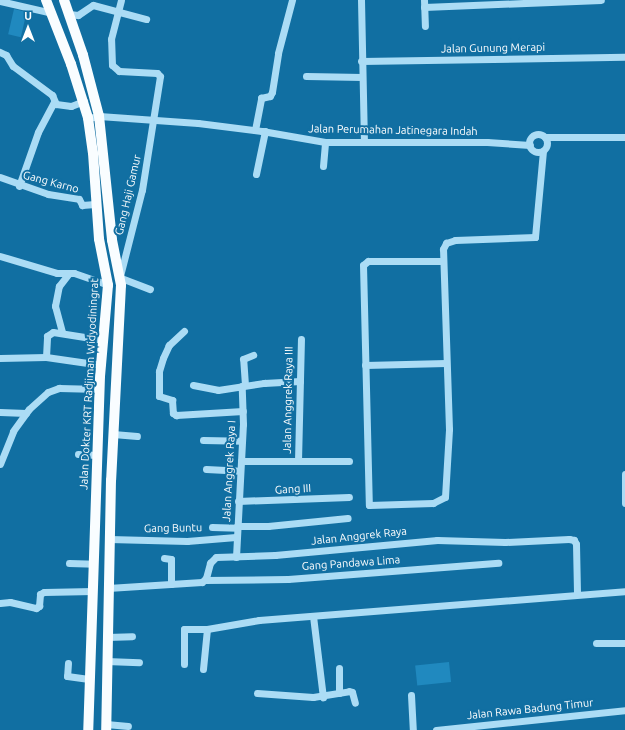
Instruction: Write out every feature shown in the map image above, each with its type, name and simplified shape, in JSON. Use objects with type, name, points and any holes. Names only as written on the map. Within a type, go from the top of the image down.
[{"type":"main road","name":"Jalan Dokter KRT Radjiman Widyodiningrat","points":[[46,0],[84,101],[88,118],[93,154],[95,204],[100,251],[108,285],[99,389],[88,730]]},
{"type":"main road","points":[[64,0],[99,116],[112,240],[121,277],[109,539],[106,727]]},
{"type":"main road","points":[[52,13],[69,14]]},
{"type":"street","points":[[118,10],[121,0]]},
{"type":"street","points":[[255,130],[261,98],[270,96],[272,92],[278,53],[292,0]]},
{"type":"street","points":[[361,0],[361,61],[364,142]]},
{"type":"street","points":[[425,26],[424,3],[601,0]]},
{"type":"street","points":[[0,1],[52,13]]},
{"type":"street","points":[[69,14],[78,15],[94,5],[118,10],[132,14],[134,17],[146,19]]},
{"type":"street","name":"Gang Haji Gamur","points":[[118,10],[111,39],[112,65],[119,71],[159,74],[154,118],[142,190],[121,277]]},
{"type":"street","points":[[0,52],[6,55],[13,66],[52,95],[54,102],[38,132],[19,186]]},
{"type":"street","name":"Jalan Gunung Merapi","points":[[361,61],[625,57]]},
{"type":"street","points":[[306,76],[362,77]]},
{"type":"street","points":[[54,102],[66,106],[84,101]]},
{"type":"street","name":"Jalan Perumahan Jatinegara Indah","points":[[88,118],[99,116],[154,118],[265,131],[325,142],[508,142],[532,137],[538,134],[546,141]]},
{"type":"street","points":[[256,174],[265,131]]},
{"type":"street","points":[[532,137],[531,148],[539,168]]},
{"type":"street","points":[[443,261],[364,262],[369,505],[433,503],[445,497],[449,429],[443,249],[450,241],[535,237],[539,168],[546,141],[569,138],[625,137]]},
{"type":"street","points":[[323,166],[325,142]]},
{"type":"street","name":"Jalan Perumahan Jatinegara Indah","points":[[508,142],[543,151]]},
{"type":"street","name":"Gang Karno","points":[[0,177],[19,186],[48,194],[80,199],[82,205],[95,204]]},
{"type":"street","points":[[0,256],[57,273],[68,273],[108,285]]},
{"type":"street","points":[[62,332],[55,306],[60,286],[68,273]]},
{"type":"street","points":[[121,277],[150,288]]},
{"type":"street","points":[[184,331],[170,345],[163,358],[159,371],[158,396],[172,400],[173,413],[176,415],[243,411]]},
{"type":"street","points":[[46,357],[47,336],[53,332],[62,332],[103,340]]},
{"type":"street","name":"Jalan Anggrek Raya III","points":[[298,461],[301,339]]},
{"type":"street","name":"Jalan Anggrek Raya I","points":[[236,557],[242,441],[243,359],[253,355]]},
{"type":"street","points":[[0,358],[46,357],[101,365]]},
{"type":"street","points":[[365,365],[446,363]]},
{"type":"street","points":[[193,385],[214,390],[300,381]]},
{"type":"street","points":[[0,464],[13,431],[26,413],[54,389],[99,389]]},
{"type":"street","points":[[0,412],[26,413]]},
{"type":"street","points":[[114,434],[137,436]]},
{"type":"street","points":[[203,440],[242,441]]},
{"type":"street","points":[[78,454],[97,455]]},
{"type":"street","points":[[241,461],[349,461]]},
{"type":"street","points":[[206,469],[240,471]]},
{"type":"street","points":[[625,474],[625,504]]},
{"type":"street","name":"Gang III","points":[[238,501],[349,497]]},
{"type":"street","points":[[212,527],[268,526],[348,518]]},
{"type":"street","name":"Gang Buntu","points":[[109,539],[187,541],[236,537]]},
{"type":"street","name":"Jalan Anggrek Raya","points":[[205,580],[212,559],[436,540],[504,542],[569,539],[574,540],[576,544],[577,593]]},
{"type":"street","points":[[164,558],[171,559],[170,584]]},
{"type":"street","points":[[69,563],[94,564]]},
{"type":"street","name":"Gang Pandawa Lima","points":[[205,580],[288,579],[498,563]]},
{"type":"street","points":[[108,588],[205,580]]},
{"type":"street","points":[[0,603],[10,602],[36,608],[39,606],[42,592],[93,591]]},
{"type":"street","points":[[184,664],[184,629],[207,629],[250,622],[446,607],[577,593],[625,591]]},
{"type":"street","points":[[313,616],[323,696]]},
{"type":"street","points":[[203,669],[207,629]]},
{"type":"street","points":[[107,636],[132,636]]},
{"type":"street","points":[[596,643],[625,643]]},
{"type":"street","points":[[106,661],[139,662]]},
{"type":"street","points":[[68,663],[67,676],[89,679]]},
{"type":"street","points":[[339,668],[339,693]]},
{"type":"street","points":[[258,693],[323,696],[351,691],[355,703]]},
{"type":"street","points":[[411,695],[413,730]]},
{"type":"street","name":"Jalan Rawa Badung Timur","points":[[436,730],[625,710]]},
{"type":"street","points":[[106,727],[128,726]]},
{"type":"shaded area","points":[[14,9],[27,12],[21,37],[8,34]]},
{"type":"shaded area","points":[[449,662],[451,682],[417,685],[415,666]]}]
